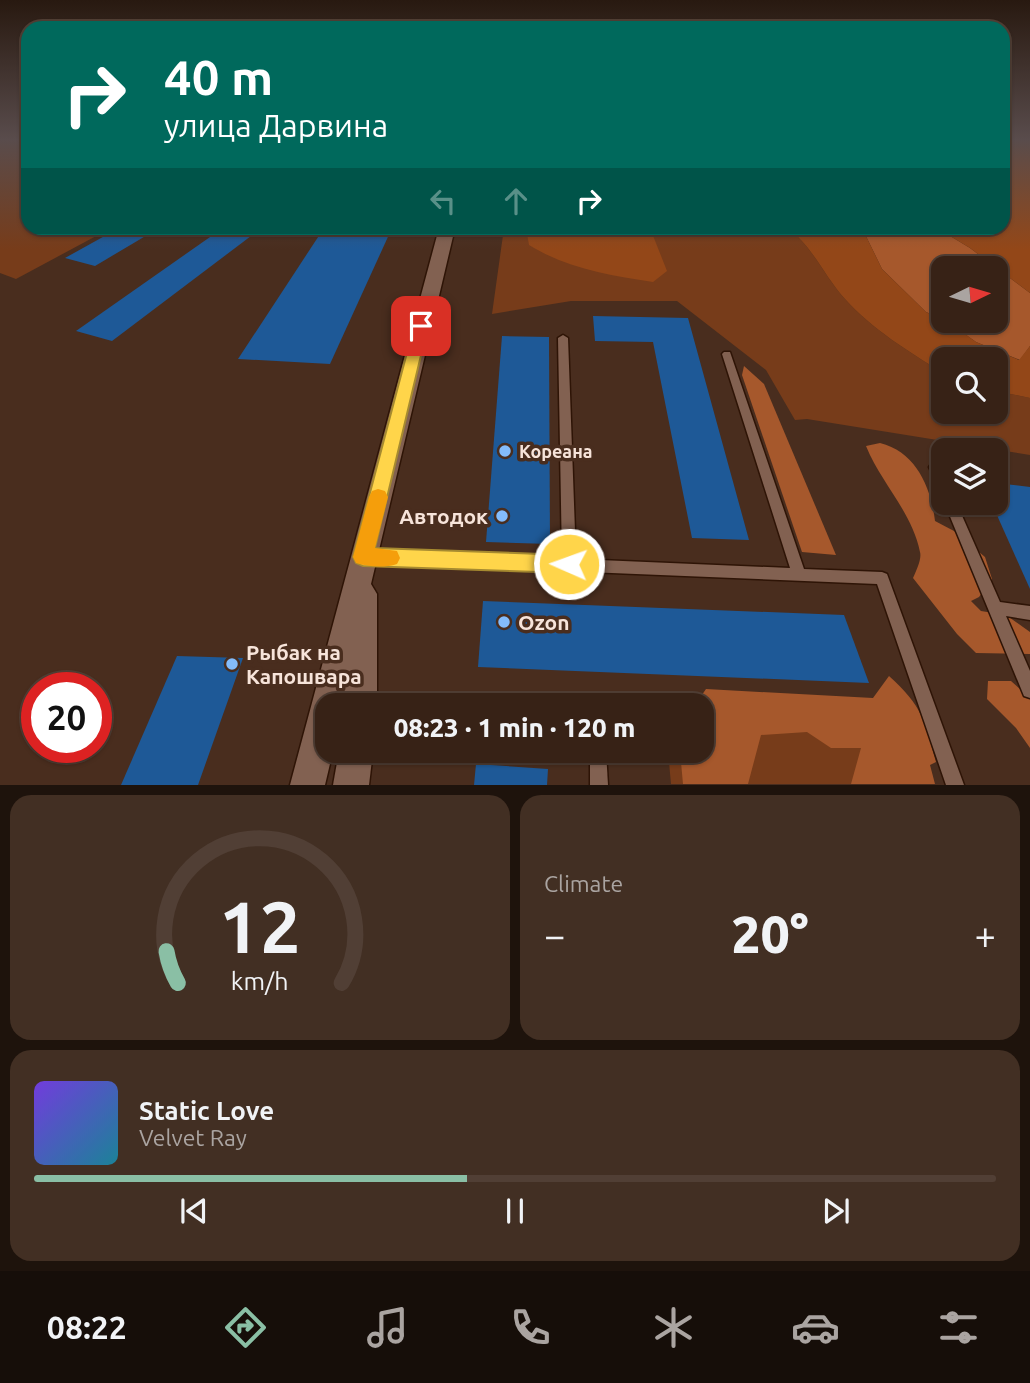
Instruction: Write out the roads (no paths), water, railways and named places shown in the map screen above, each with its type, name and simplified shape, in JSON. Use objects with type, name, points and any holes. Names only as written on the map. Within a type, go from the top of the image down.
[{"type":"main road","points":[[307,785],[445,235]]},
{"type":"main road","points":[[361,693],[363,557]]},
{"type":"main road","points":[[351,785],[354,763]]},
{"type":"lane","points":[[564,338],[569,564]]},
{"type":"lane","points":[[727,354],[799,574]]},
{"type":"lane","points":[[956,515],[1030,690]]},
{"type":"lane","points":[[363,557],[882,578],[955,785]]},
{"type":"lane","points":[[996,608],[1030,613]]},
{"type":"lane","points":[[598,763],[599,785]]},
{"type":"place","name":"Кореана","points":[[505,451]]},
{"type":"place","name":"Автодок","points":[[502,516]]},
{"type":"place","name":"Ozon","points":[[504,622]]},
{"type":"place","name":"Рыбак на Капошвара","points":[[232,664]]}]
